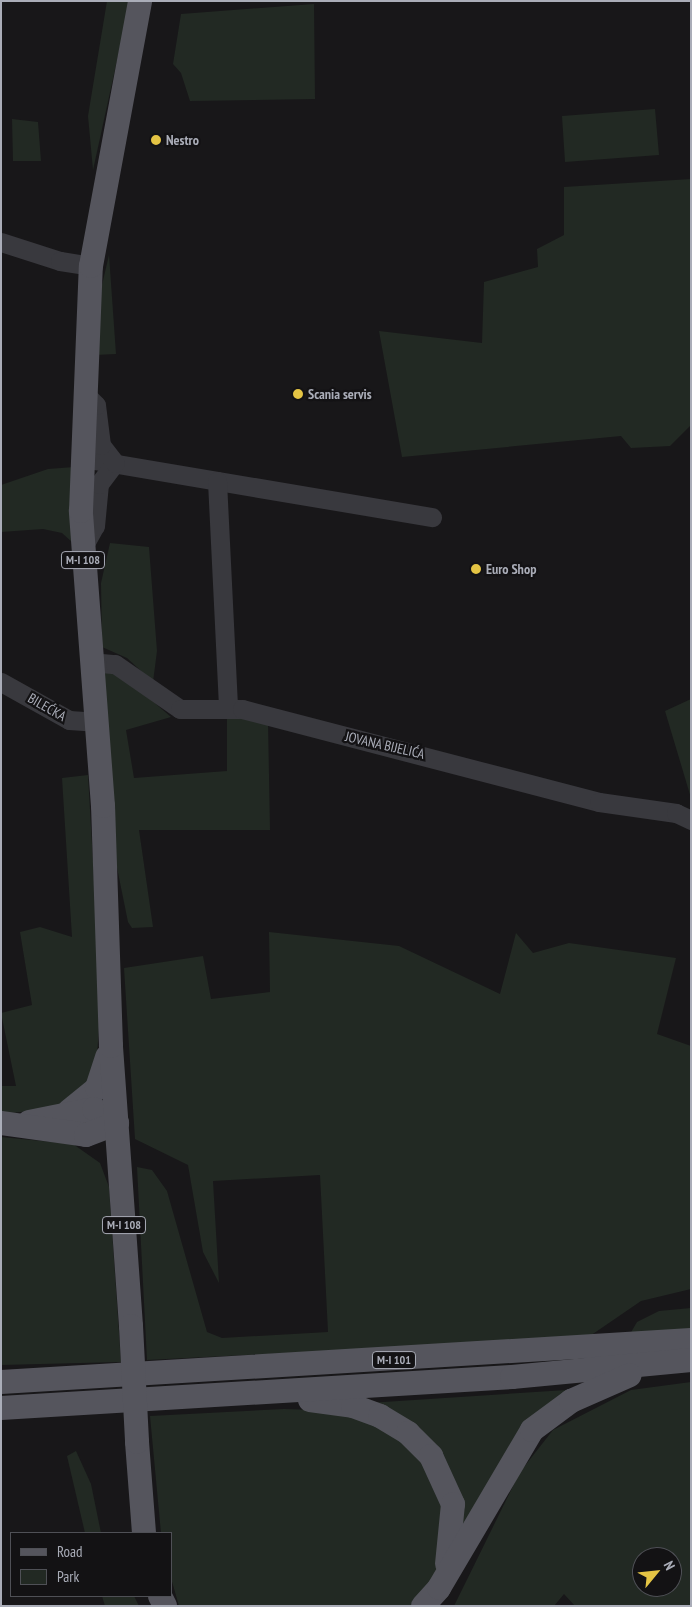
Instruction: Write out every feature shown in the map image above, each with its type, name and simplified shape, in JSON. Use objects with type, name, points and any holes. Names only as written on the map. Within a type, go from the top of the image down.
[{"type":"main road","name":"M-I 108","points":[[140,1],[91,266],[83,392],[82,549],[110,936],[111,1046],[144,1532]]},
{"type":"main road","points":[[70,1122],[97,1088],[111,1046]]},
{"type":"main road","points":[[1,1122],[70,1122],[94,1109],[116,1123]]},
{"type":"main road","points":[[70,1122],[104,1152],[121,1185]]},
{"type":"main road","name":"M-I 101","points":[[1,1382],[691,1340]]},
{"type":"main road","name":"M-I 101","points":[[1,1408],[512,1377],[691,1360]]},
{"type":"main road","points":[[423,1606],[445,1575],[508,1464],[539,1423],[570,1401],[616,1379],[691,1366]]},
{"type":"main road","points":[[1,1370],[77,1368],[98,1376]]},
{"type":"main road","points":[[191,1397],[298,1399],[353,1406],[408,1433],[431,1456],[449,1490],[453,1528],[445,1575]]},
{"type":"street","points":[[1,242],[60,261],[91,266]]},
{"type":"street","points":[[83,392],[96,405],[101,445],[115,463]]},
{"type":"street","points":[[82,458],[432,517]]},
{"type":"street","points":[[82,549],[95,526],[99,484],[115,463]]},
{"type":"street","points":[[217,481],[228,707]]},
{"type":"street","name":"JOVANA BIJELIĆA","points":[[90,662],[115,664],[180,709],[228,707],[599,802],[676,813],[691,820]]},
{"type":"street","name":"BILEĆKA","points":[[1,682],[69,720],[95,722]]},
{"type":"green space","points":[[107,1],[130,1],[93,170],[88,116]]},
{"type":"green space","points":[[314,4],[315,99],[190,101],[181,73],[173,64],[181,14]]},
{"type":"green space","points":[[655,109],[659,155],[565,162],[562,116]]},
{"type":"green space","points":[[12,119],[38,122],[41,161],[13,161]]},
{"type":"green space","points":[[691,179],[691,425],[670,446],[631,448],[621,436],[402,457],[379,331],[482,343],[484,282],[538,267],[537,249],[564,235],[564,187]]},
{"type":"green space","points":[[109,255],[116,354],[95,355],[98,302]]},
{"type":"green space","points":[[74,467],[73,543],[62,533],[43,529],[1,532],[1,485],[48,469]]},
{"type":"green space","points":[[110,543],[149,547],[157,651],[153,682],[127,658],[102,647],[101,583]]},
{"type":"green space","points":[[105,671],[121,674],[171,717],[126,730],[134,778],[227,771],[227,715],[268,721],[270,830],[139,830],[153,927],[132,928],[128,922],[112,843],[100,679]]},
{"type":"green space","points":[[691,699],[691,798],[665,711]]},
{"type":"green space","points":[[88,775],[101,1001],[96,1069],[93,1080],[59,1108],[1,1114],[1,1086],[16,1086],[1,1013],[32,1005],[20,932],[40,927],[72,937],[62,778]]},
{"type":"green space","points":[[269,932],[399,946],[500,994],[516,933],[533,953],[569,943],[676,958],[657,1034],[691,1046],[691,1289],[641,1301],[587,1338],[147,1360],[137,1167],[152,1170],[167,1191],[207,1332],[222,1338],[328,1332],[320,1175],[213,1181],[219,1283],[203,1252],[188,1165],[135,1139],[124,968],[203,956],[211,999],[270,992]]},
{"type":"green space","points":[[1,1137],[73,1144],[100,1163],[109,1187],[121,1362],[1,1365]]},
{"type":"green space","points":[[691,1308],[691,1329],[630,1334],[637,1322],[659,1311]]},
{"type":"green space","points":[[691,1382],[691,1606],[575,1606],[564,1594],[554,1606],[454,1606],[520,1472],[553,1430],[631,1390]]},
{"type":"green space","points":[[582,1389],[559,1403],[462,1542],[459,1505],[368,1403]]},
{"type":"green space","points":[[284,1409],[348,1411],[414,1447],[444,1504],[443,1552],[432,1585],[410,1606],[179,1606],[172,1582],[172,1532],[161,1532],[150,1416]]},
{"type":"green space","points":[[76,1451],[91,1484],[101,1532],[85,1532],[67,1456]]},
{"type":"green space","points":[[102,1597],[134,1597],[139,1606],[105,1606]]},
{"type":"place","name":"Nestro","points":[[156,140]]},
{"type":"place","name":"Scania servis","points":[[298,394]]},
{"type":"place","name":"Euro Shop","points":[[476,569]]}]
